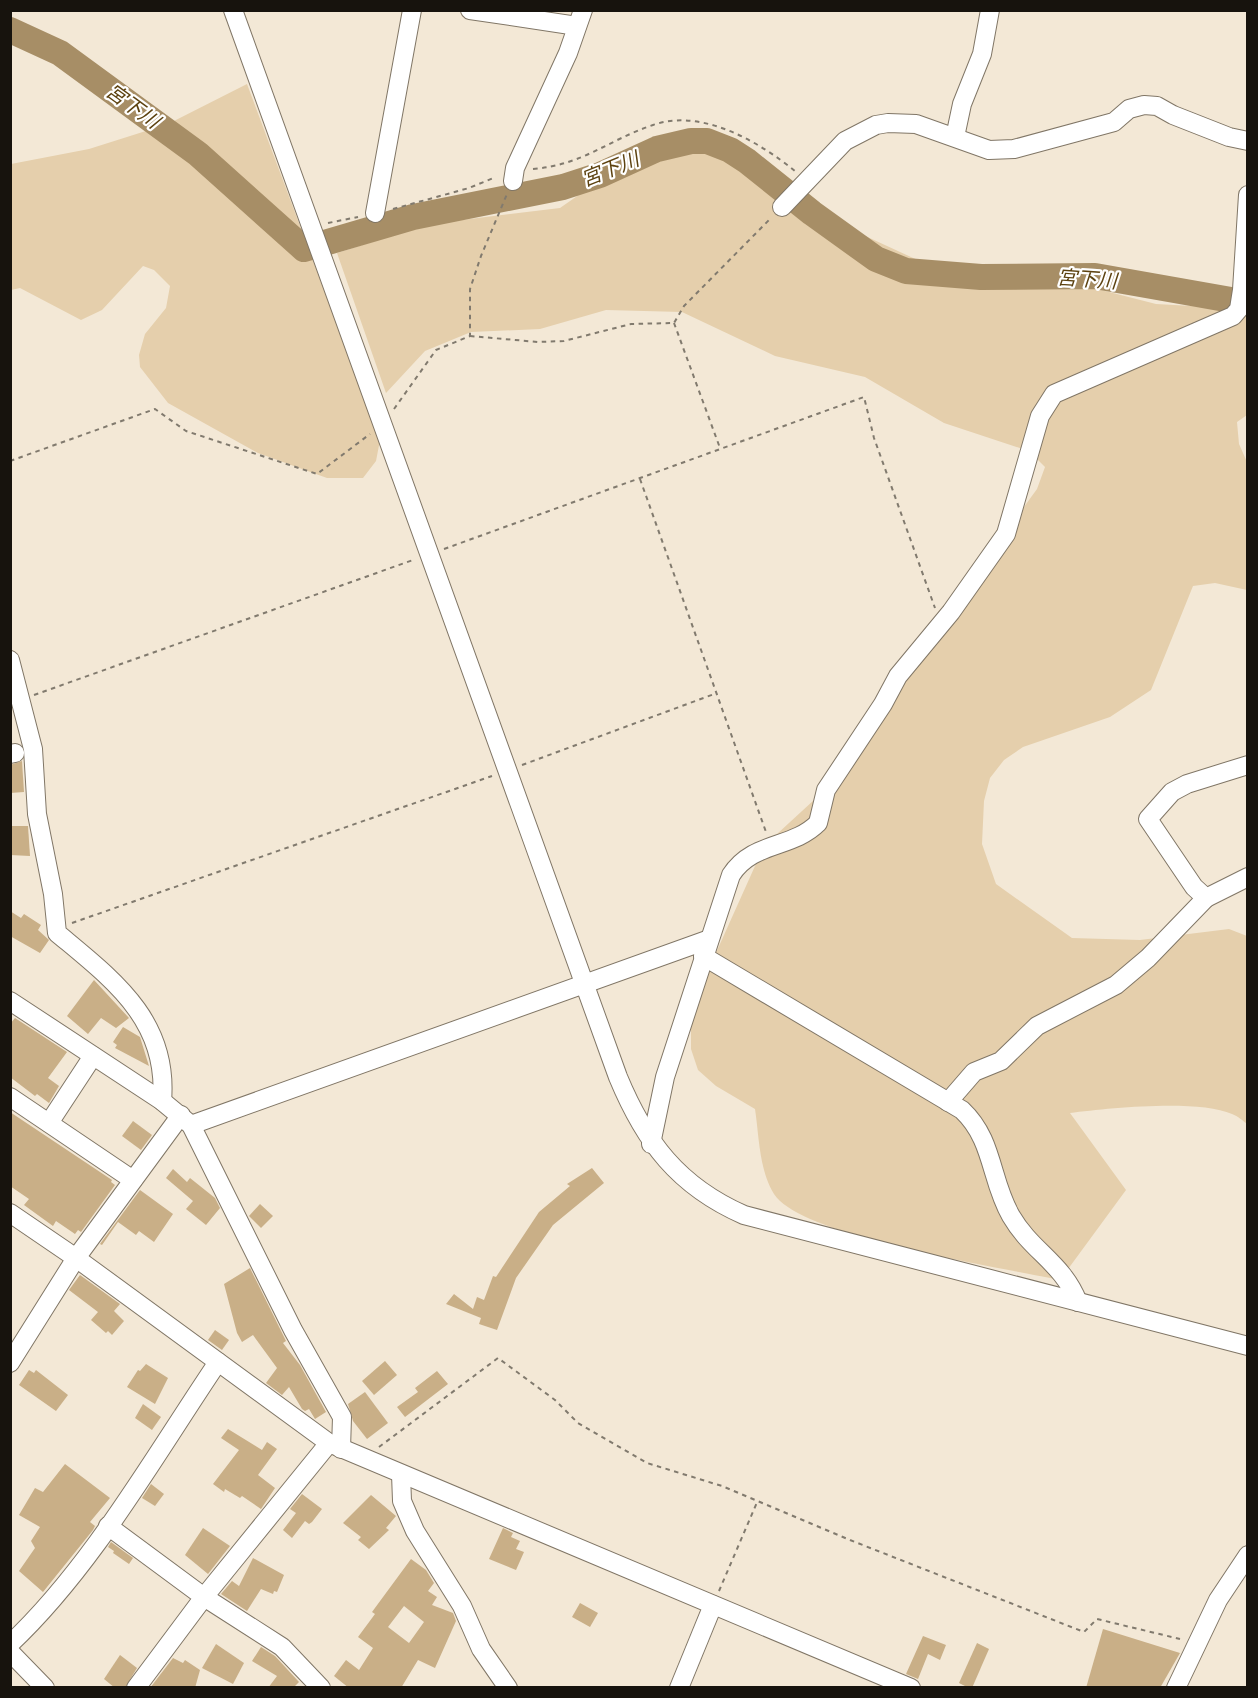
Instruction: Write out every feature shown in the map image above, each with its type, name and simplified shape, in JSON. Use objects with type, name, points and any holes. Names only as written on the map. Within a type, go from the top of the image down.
[{"type":"street","points":[[233,10],[622,1088],[651,1144],[690,1183],[716,1201],[744,1215],[1248,1346]]},
{"type":"street","points":[[375,213],[412,10]]},
{"type":"street","points":[[470,10],[580,18],[553,88],[514,175]]},
{"type":"street","points":[[955,137],[962,104],[982,54],[990,10]]},
{"type":"street","points":[[782,207],[845,141],[876,125],[916,124],[989,150],[1014,149],[1114,122],[1129,109],[1144,105],[1157,106],[1182,119],[1248,141]]},
{"type":"street","points":[[651,1144],[665,1077],[705,948],[731,875],[745,858],[793,838],[818,824],[826,790],[898,676],[941,625],[1006,534],[1040,416],[1054,394],[1203,331],[1233,316],[1239,309],[1244,285],[1248,195]]},
{"type":"street","points":[[10,660],[33,749],[37,814],[58,928],[57,933],[101,969],[133,1003],[147,1025],[164,1074],[162,1101]]},
{"type":"street","points":[[1206,898],[1194,887],[1148,819],[1172,792],[1187,784],[1248,765]]},
{"type":"street","points":[[948,1101],[974,1072],[1001,1061],[1037,1026],[1116,985],[1148,958],[1206,898],[1248,877]]},
{"type":"street","points":[[10,1363],[76,1258],[133,1180],[186,1120],[584,984],[705,948],[962,1110],[979,1128],[998,1190],[1010,1214],[1027,1240],[1063,1273],[1078,1302]]},
{"type":"street","points":[[10,1001],[162,1101],[186,1120],[293,1330],[342,1417],[335,1446],[204,1597],[136,1688]]},
{"type":"street","points":[[49,1123],[93,1056]]},
{"type":"street","points":[[10,1097],[133,1180]]},
{"type":"street","points":[[10,1213],[76,1258],[335,1446],[911,1688]]},
{"type":"street","points":[[10,1644],[42,1614],[108,1526],[218,1362]]},
{"type":"street","points":[[401,1474],[402,1501],[415,1531],[462,1606],[481,1649],[508,1688]]},
{"type":"street","points":[[108,1526],[204,1597],[282,1647],[321,1688]]},
{"type":"street","points":[[1176,1688],[1218,1600],[1248,1555]]},
{"type":"street","points":[[679,1688],[713,1605]]},
{"type":"street","points":[[10,1652],[45,1688]]},
{"type":"path","points":[[313,231],[514,175],[559,167],[652,125],[678,118],[698,121],[732,133],[775,155],[804,185]]},
{"type":"path","points":[[471,336],[471,289],[481,256],[502,204]]},
{"type":"path","points":[[674,323],[684,306],[782,207]]},
{"type":"path","points":[[10,461],[154,409],[186,431],[317,474],[383,426],[436,350],[471,336],[538,342],[564,341],[631,324],[674,323]]},
{"type":"path","points":[[674,323],[720,448]]},
{"type":"path","points":[[20,700],[864,397],[874,438],[941,625]]},
{"type":"path","points":[[640,479],[765,828],[768,847]]},
{"type":"path","points":[[58,928],[508,771],[717,693]]},
{"type":"path","points":[[363,1459],[498,1358],[555,1401],[578,1423],[610,1444],[647,1463],[758,1500],[850,1540],[1084,1632],[1097,1619],[1198,1643]]},
{"type":"path","points":[[713,1605],[758,1500]]},
{"type":"shaded area","points":[[247,84],[380,440],[376,461],[363,478],[327,478],[258,453],[168,403],[140,367],[139,355],[145,334],[166,308],[170,286],[154,270],[143,266],[102,310],[81,320],[20,288],[11,290],[11,164],[89,149],[168,124]]},
{"type":"shaded area","points":[[680,134],[742,157],[861,234],[924,263],[980,278],[1062,280],[1156,304],[1247,309],[1247,415],[1237,422],[1239,444],[1247,462],[1247,590],[1215,583],[1193,586],[1151,690],[1110,717],[1023,747],[1004,760],[990,778],[984,801],[982,844],[996,884],[1072,938],[1140,940],[1229,929],[1247,936],[1247,1124],[1232,1114],[1217,1109],[1198,1107],[1153,1106],[1070,1113],[1126,1190],[1060,1280],[906,1249],[822,1224],[792,1210],[774,1194],[769,1185],[760,1152],[755,1109],[716,1086],[698,1070],[691,1049],[691,1026],[702,984],[764,846],[827,788],[848,749],[1037,489],[1045,467],[1029,451],[944,423],[865,377],[775,356],[682,312],[606,310],[540,329],[471,332],[425,351],[386,393],[337,253],[429,224],[560,208],[659,139]]},
{"type":"building","points":[[22,761],[24,792],[10,793],[10,765]]},
{"type":"building","points":[[10,826],[28,826],[30,856],[10,855]]},
{"type":"building","points":[[10,911],[21,918],[24,914],[41,925],[38,930],[49,940],[40,953],[10,936]]},
{"type":"building","points":[[94,980],[129,1018],[116,1028],[101,1018],[88,1034],[67,1016]]},
{"type":"building","points":[[15,1018],[67,1052],[48,1078],[59,1086],[49,1103],[37,1094],[35,1096],[10,1077],[10,1024]]},
{"type":"building","points":[[123,1027],[140,1037],[149,1066],[115,1048],[117,1045],[113,1042]]},
{"type":"building","points":[[10,1112],[112,1180],[111,1182],[115,1185],[81,1232],[78,1230],[75,1234],[56,1221],[53,1226],[24,1205],[29,1199],[10,1186]]},
{"type":"building","points":[[133,1121],[152,1135],[141,1150],[122,1136]]},
{"type":"building","points":[[592,1168],[604,1183],[553,1225],[516,1278],[497,1330],[479,1324],[481,1318],[446,1304],[454,1294],[473,1309],[477,1297],[484,1300],[493,1276],[496,1277],[539,1212],[570,1186],[567,1184]]},
{"type":"building","points":[[173,1169],[187,1182],[190,1178],[215,1198],[220,1208],[206,1225],[186,1209],[193,1201],[166,1178]]},
{"type":"building","points":[[140,1190],[173,1214],[154,1242],[139,1231],[136,1235],[118,1222],[102,1245],[100,1244]]},
{"type":"building","points":[[260,1204],[273,1216],[261,1228],[249,1216]]},
{"type":"building","points":[[250,1268],[286,1341],[283,1343],[300,1365],[326,1412],[315,1419],[309,1409],[305,1411],[302,1409],[289,1387],[282,1395],[266,1383],[277,1368],[253,1335],[242,1342],[237,1333],[224,1284]]},
{"type":"building","points":[[80,1275],[120,1304],[114,1311],[124,1321],[112,1335],[108,1331],[106,1333],[91,1320],[98,1312],[69,1290]]},
{"type":"building","points":[[215,1330],[229,1340],[222,1350],[208,1340]]},
{"type":"building","points":[[385,1361],[397,1375],[374,1395],[362,1381]]},
{"type":"building","points":[[146,1364],[168,1378],[155,1404],[127,1387],[138,1370],[140,1371]]},
{"type":"building","points":[[29,1370],[34,1373],[36,1370],[68,1395],[56,1411],[19,1385]]},
{"type":"building","points":[[437,1371],[448,1384],[405,1417],[397,1407],[418,1392],[415,1388]]},
{"type":"building","points":[[365,1392],[388,1423],[367,1439],[353,1421],[348,1404]]},
{"type":"building","points":[[143,1404],[161,1417],[152,1430],[135,1418]]},
{"type":"building","points":[[228,1429],[262,1450],[267,1442],[277,1449],[258,1475],[275,1488],[261,1509],[242,1496],[240,1498],[225,1489],[224,1492],[213,1484],[239,1450],[221,1438]]},
{"type":"building","points":[[65,1464],[110,1498],[90,1522],[95,1526],[93,1530],[43,1592],[19,1571],[35,1548],[31,1541],[40,1527],[19,1515],[35,1488],[43,1492]]},
{"type":"building","points":[[151,1484],[164,1494],[155,1506],[142,1498]]},
{"type":"building","points":[[302,1494],[322,1509],[312,1522],[309,1524],[305,1521],[292,1538],[283,1530],[296,1513],[290,1509]]},
{"type":"building","points":[[371,1495],[396,1516],[386,1528],[389,1530],[369,1549],[358,1540],[361,1537],[343,1523]]},
{"type":"building","points":[[203,1528],[230,1546],[208,1574],[185,1555]]},
{"type":"building","points":[[503,1528],[513,1533],[511,1537],[520,1541],[516,1549],[524,1552],[516,1570],[489,1559]]},
{"type":"building","points":[[111,1542],[133,1558],[129,1564],[108,1547]]},
{"type":"building","points":[[253,1558],[284,1575],[277,1592],[274,1591],[273,1594],[261,1589],[247,1611],[221,1594],[232,1581],[239,1586]]},
{"type":"building","points":[[411,1559],[426,1570],[434,1583],[428,1591],[437,1597],[432,1605],[453,1613],[456,1621],[435,1668],[418,1660],[401,1688],[349,1688],[334,1676],[346,1660],[359,1670],[373,1648],[358,1637],[375,1614],[372,1612]],"holes":[[[404,1606],[424,1622],[409,1643],[388,1627]]]},
{"type":"building","points":[[580,1603],[598,1613],[590,1627],[572,1617]]},
{"type":"building","points":[[1103,1629],[1180,1653],[1160,1688],[1086,1688]]},
{"type":"building","points":[[923,1636],[946,1645],[940,1660],[928,1654],[918,1679],[906,1674]]},
{"type":"building","points":[[977,1643],[989,1649],[972,1688],[969,1688],[959,1683]]},
{"type":"building","points":[[216,1644],[244,1663],[233,1684],[202,1668]]},
{"type":"building","points":[[261,1647],[275,1656],[299,1682],[293,1688],[268,1688],[277,1676],[252,1661]]},
{"type":"building","points":[[120,1655],[137,1668],[125,1688],[115,1688],[104,1679]]},
{"type":"building","points":[[173,1658],[183,1663],[185,1660],[200,1670],[195,1688],[150,1688]]},
{"type":"waterway","name":"宮下川","points":[[10,30],[60,53],[198,154],[304,249],[413,217],[563,187],[600,175],[657,149],[691,141],[707,141],[730,150],[747,161],[812,213],[876,259],[906,271],[981,277],[1095,276],[1248,303]]}]
